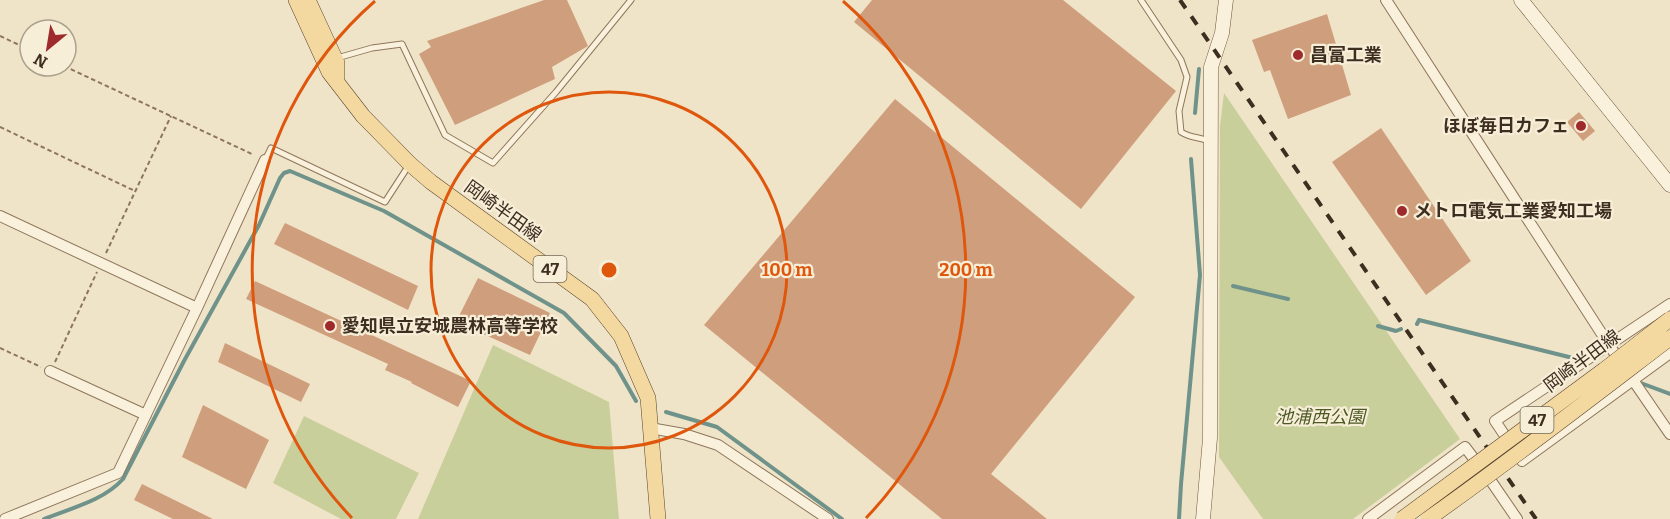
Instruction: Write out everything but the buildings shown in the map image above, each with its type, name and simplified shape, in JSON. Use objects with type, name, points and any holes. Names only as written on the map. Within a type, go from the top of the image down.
[{"type":"main road","name":"岡崎半田線","points":[[296,0],[329,72],[337,79],[363,116],[431,182],[592,299],[621,336],[648,398],[658,519]]},
{"type":"main road","name":"岡崎半田線","points":[[308,0],[337,63],[337,79]]},
{"type":"main road","name":"岡崎半田線","points":[[1402,519],[1670,319]]},
{"type":"main road","name":"岡崎半田線","points":[[1428,519],[1670,338]]},
{"type":"street","points":[[1203,519],[1210,438],[1210,67],[1222,33],[1226,0]]},
{"type":"street","points":[[1386,0],[1670,434]]},
{"type":"street","points":[[1521,0],[1670,185]]},
{"type":"street","points":[[5,519],[118,473],[265,160]]},
{"type":"street","points":[[0,216],[197,308]]},
{"type":"street","points":[[1670,304],[1495,421],[1522,460],[1670,352]]},
{"type":"street","points":[[50,371],[146,415]]},
{"type":"street","points":[[650,428],[684,434],[718,445],[828,519]]},
{"type":"street","points":[[1368,519],[1465,447],[1517,519]]},
{"type":"street","points":[[1438,519],[1491,481]]},
{"type":"lane","points":[[335,58],[372,48],[402,44],[445,135],[493,163],[556,92],[631,0]]},
{"type":"lane","points":[[1140,0],[1181,60],[1186,77],[1179,111],[1181,132],[1188,137],[1199,137],[1209,141]]},
{"type":"lane","points":[[265,160],[272,148],[385,202],[410,164]]},
{"type":"path","points":[[0,36],[18,44]]},
{"type":"path","points":[[78,73],[265,160]]},
{"type":"path","points":[[0,348],[50,371],[171,116]]},
{"type":"path","points":[[0,127],[135,191]]},
{"type":"green space","name":"池浦西公園","points":[[1224,93],[1460,439],[1353,519],[1263,519],[1219,457],[1220,126]]},
{"type":"green space","points":[[493,345],[609,402],[619,519],[418,519]]},
{"type":"green space","points":[[304,416],[419,473],[396,519],[341,519],[273,483]]},
{"type":"waterway","points":[[1195,113],[1199,69]]},
{"type":"waterway","points":[[1179,519],[1200,275],[1191,159]]},
{"type":"waterway","points":[[44,519],[106,493],[123,479],[184,361],[259,225],[280,178],[284,173],[290,171],[384,211],[564,313],[616,366],[636,401]]},
{"type":"waterway","points":[[1233,286],[1288,299]]},
{"type":"waterway","points":[[1417,324],[1419,320],[1581,360]]},
{"type":"waterway","points":[[1378,326],[1396,331],[1401,329]]},
{"type":"waterway","points":[[1638,382],[1670,394]]},
{"type":"waterway","points":[[666,412],[717,427],[842,519]]},
{"type":"railway","points":[[1180,0],[1536,519]]},
{"type":"place","name":"昌富工業","points":[[1298,55]]},
{"type":"place","name":"ほぼ毎日カフェ","points":[[1581,126]]},
{"type":"place","name":"メトロ電気工業愛知工場","points":[[1402,211]]},
{"type":"place","name":"愛知県立安城農林高等学校","points":[[330,326]]}]
